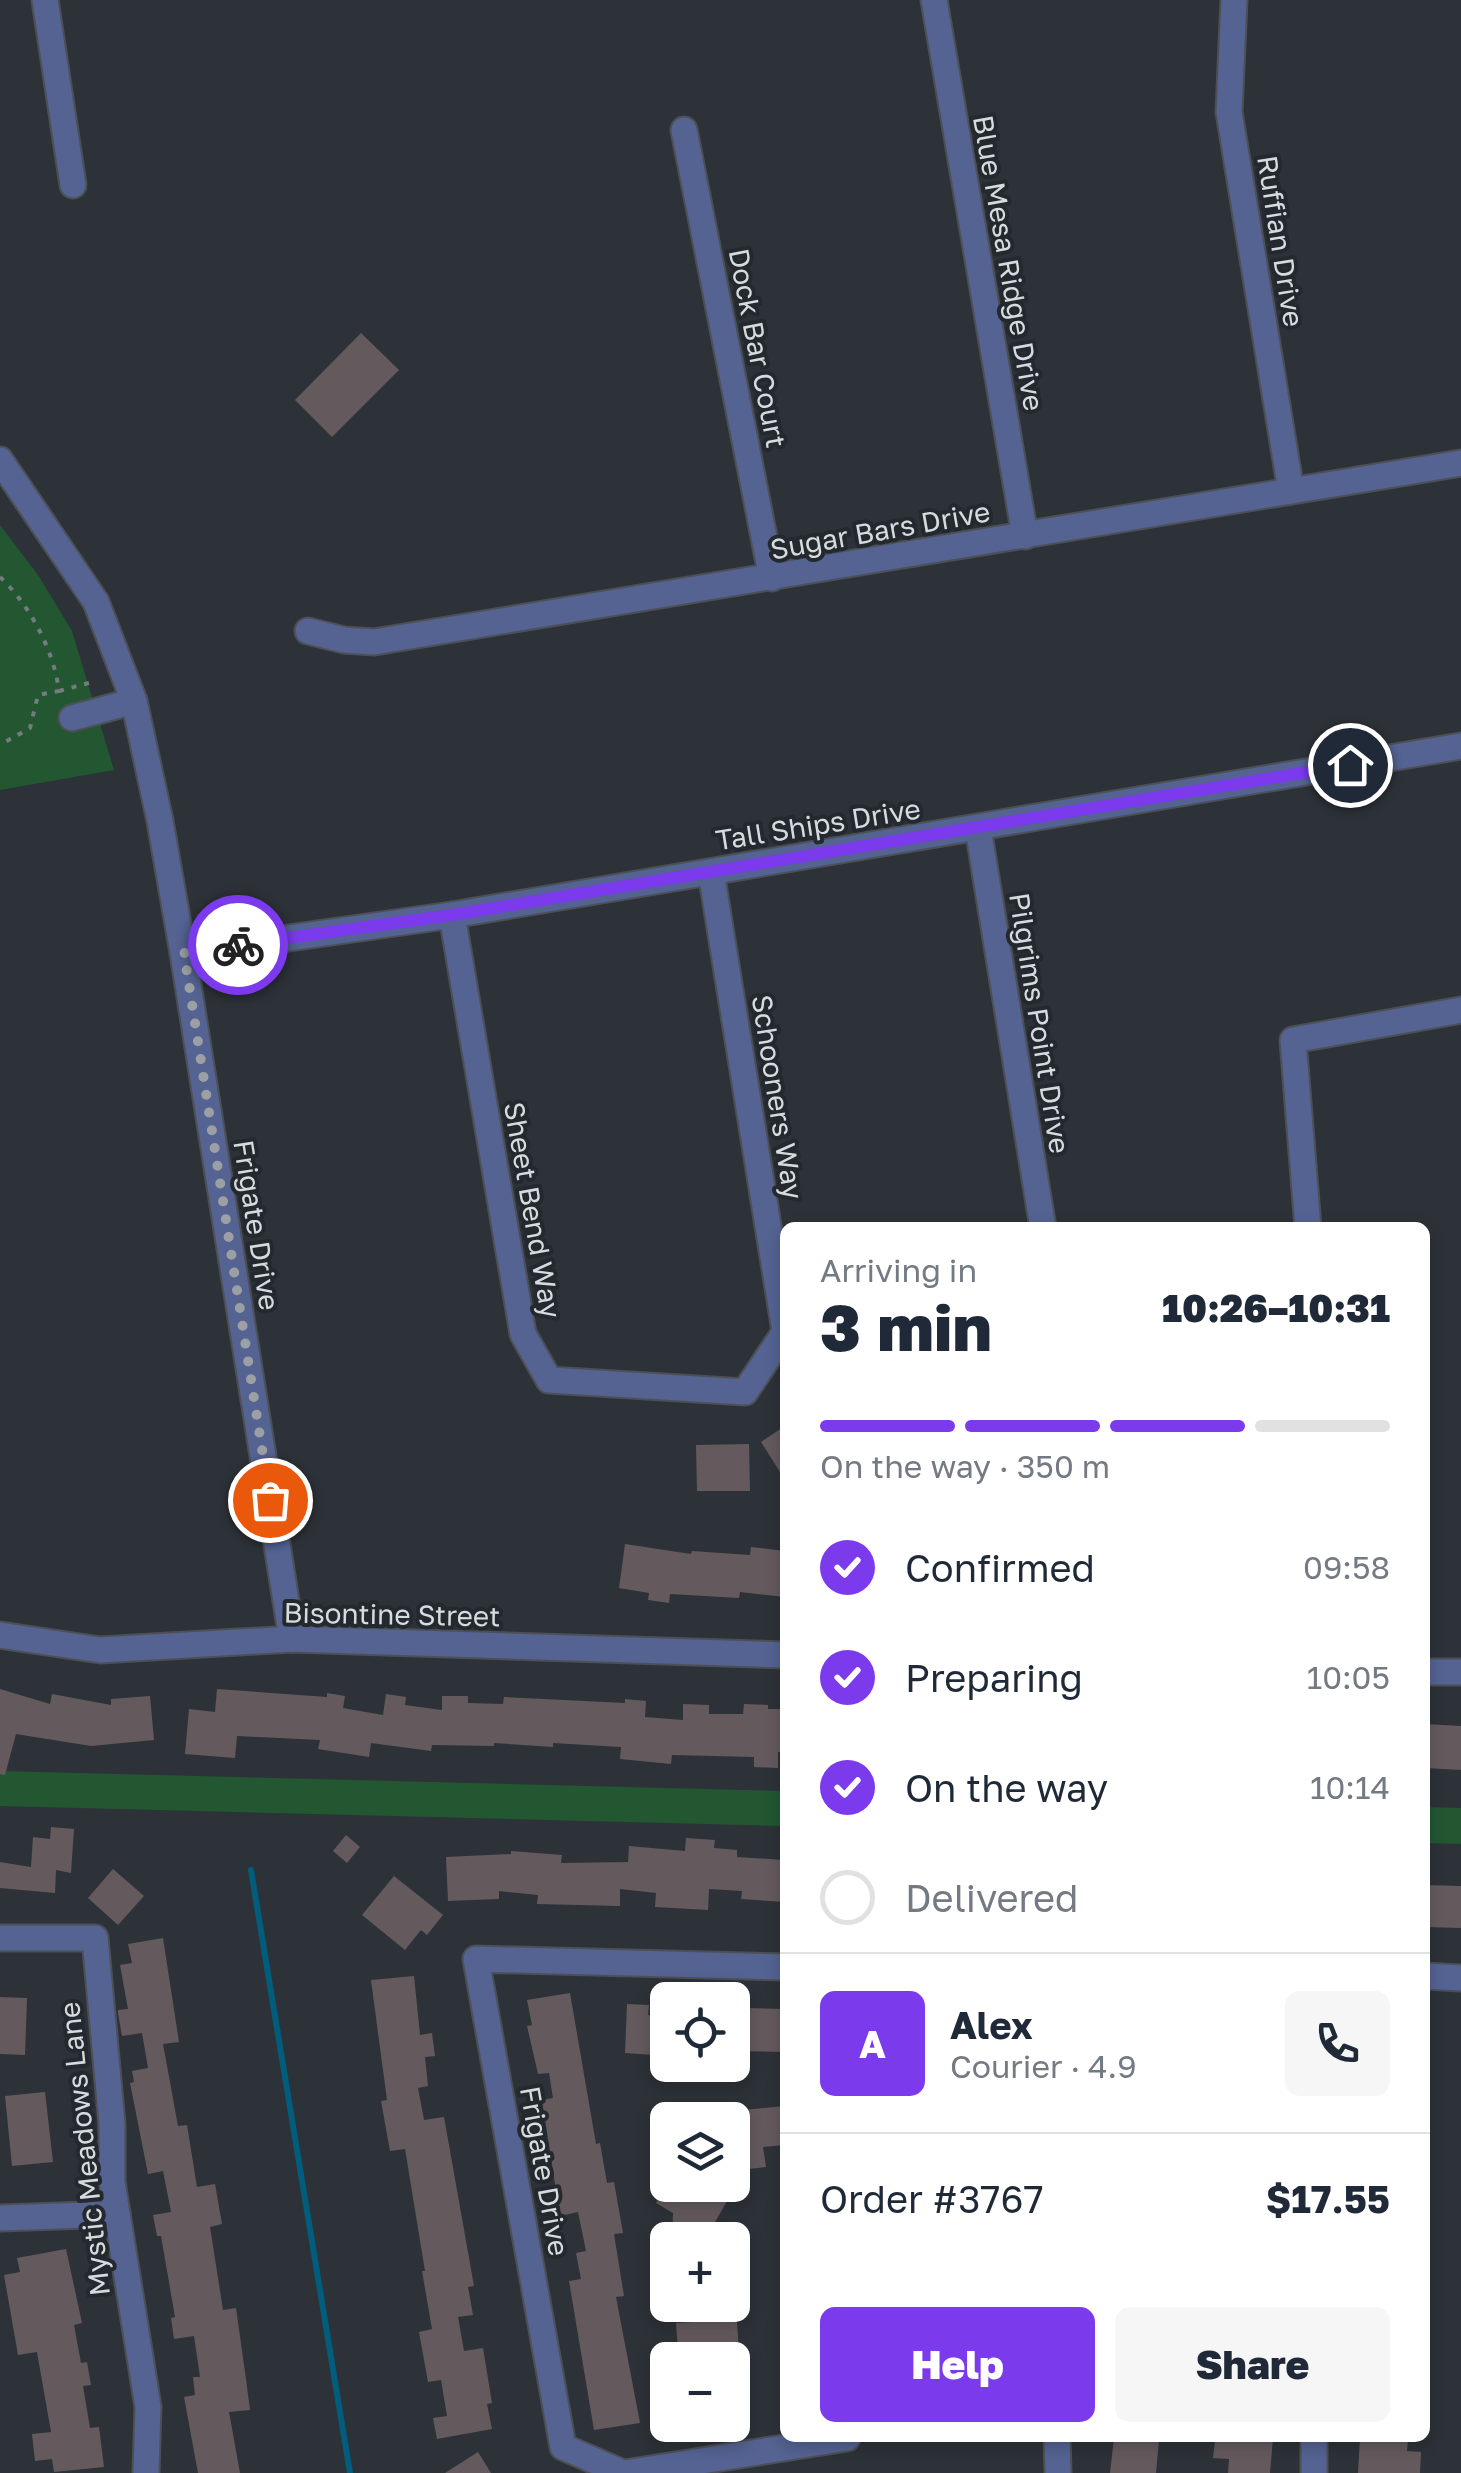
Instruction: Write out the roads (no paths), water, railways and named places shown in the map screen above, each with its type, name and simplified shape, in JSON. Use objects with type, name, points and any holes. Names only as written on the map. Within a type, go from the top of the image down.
[{"type":"street","points":[[45,0],[73,185]]},
{"type":"street","name":"Blue Mesa Ridge Drive","points":[[934,0],[1026,536]]},
{"type":"street","name":"Ruffian Drive","points":[[1234,0],[1229,112],[1291,492]]},
{"type":"street","name":"Dock Bar Court","points":[[684,130],[772,578]]},
{"type":"street","name":"Frigate Drive","points":[[0,460],[96,602],[134,701],[184,953],[292,1640]]},
{"type":"street","name":"Sugar Bars Drive","points":[[308,630],[344,640],[374,642],[1461,463]]},
{"type":"street","points":[[72,718],[134,701]]},
{"type":"street","name":"Tall Ships Drive","points":[[184,953],[452,915],[1461,746]]},
{"type":"street","name":"Pilgrims Point Drive","points":[[978,828],[1042,1222]]},
{"type":"street","name":"Schooners Way","points":[[711,872],[780,1300]]},
{"type":"street","name":"Sheet Bend Way","points":[[452,915],[523,1334],[550,1380],[681,1388]]},
{"type":"street","points":[[1308,1222],[1293,1040],[1461,1010]]},
{"type":"street","name":"Schooners Way","points":[[681,1388],[744,1392],[780,1338]]},
{"type":"street","name":"Bisontine Street","points":[[0,1635],[100,1650],[292,1640],[780,1655]]},
{"type":"street","points":[[1430,1672],[1461,1672]]},
{"type":"street","name":"Mystic Meadows Lane","points":[[0,1938],[95,1938],[117,2214],[148,2407],[146,2473]]},
{"type":"street","name":"Frigate Drive","points":[[624,2473],[564,2447],[476,1959],[780,1967]]},
{"type":"street","points":[[1430,1976],[1461,1978]]},
{"type":"street","points":[[0,2218],[117,2214]]},
{"type":"street","points":[[624,2473],[796,2442]]},
{"type":"street","points":[[1057,2442],[1058,2473]]},
{"type":"street","points":[[1314,2442],[1314,2473]]},
{"type":"waterway","points":[[251,1870],[350,2473]]}]
